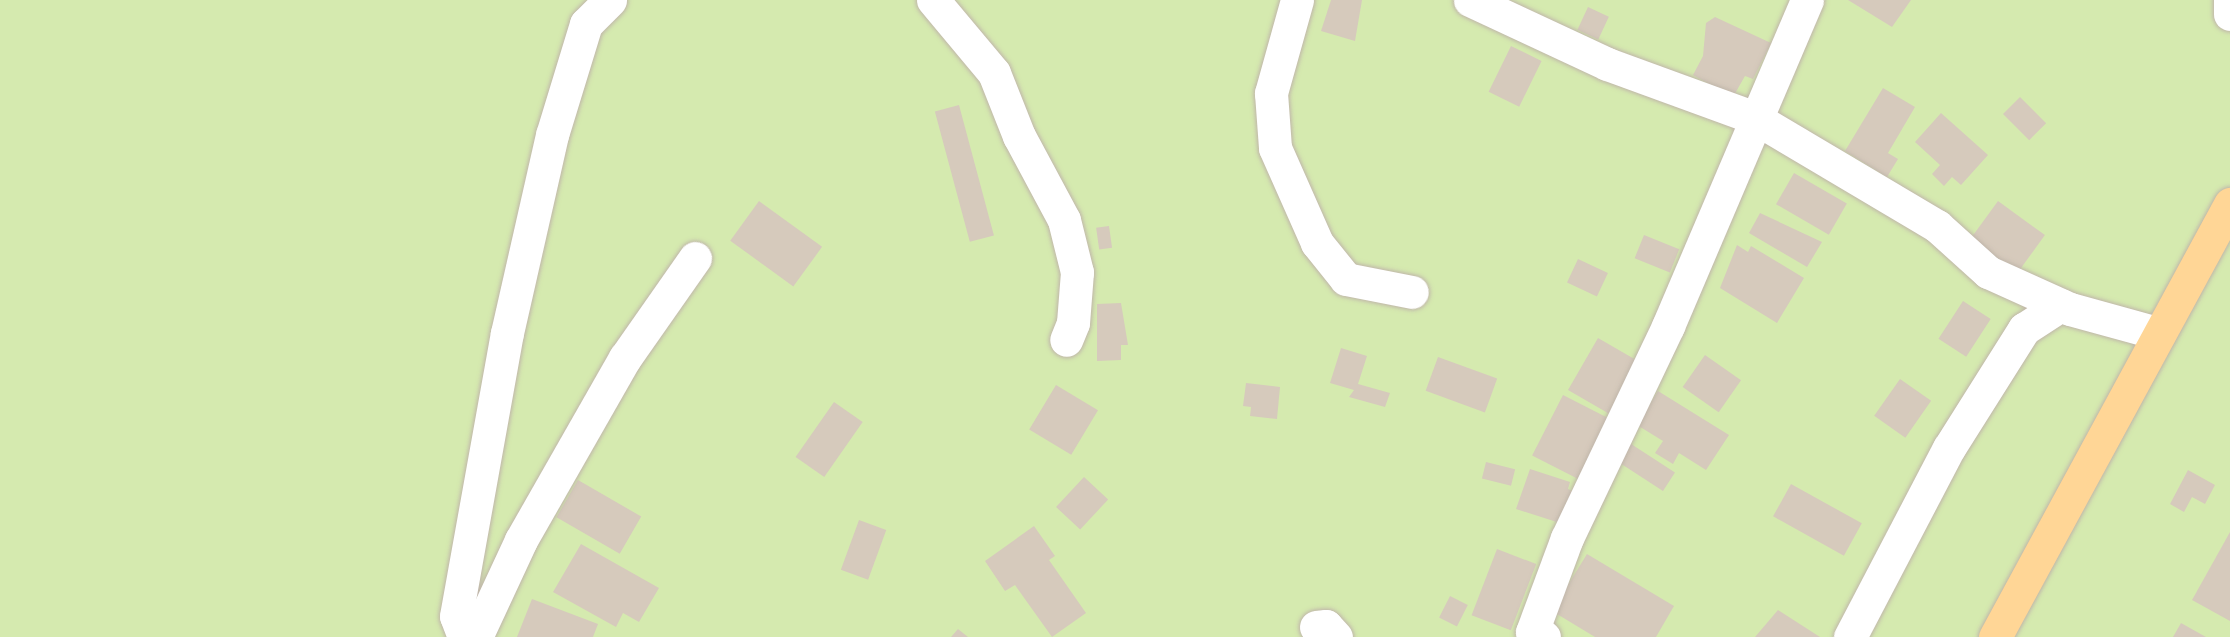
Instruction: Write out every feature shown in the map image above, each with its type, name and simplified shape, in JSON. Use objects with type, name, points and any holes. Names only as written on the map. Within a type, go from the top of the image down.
[{"type":"main road","points":[[1995,637],[2157,333],[2230,204]]},
{"type":"street","points":[[464,637],[456,616],[515,298],[552,135],[586,24],[610,0]]},
{"type":"street","points":[[933,0],[994,73],[1019,136],[1064,220],[1077,272],[1073,323],[1066,340]]},
{"type":"street","points":[[1298,0],[1271,93],[1275,148],[1317,243],[1346,279],[1412,292]]},
{"type":"street","points":[[1470,0],[1607,64],[1755,118],[1937,226],[1988,272],[2061,305],[2157,333]]},
{"type":"street","points":[[1544,637],[1532,632],[1567,537],[1668,326],[1807,0]]},
{"type":"street","points":[[2230,0],[2230,14]]},
{"type":"street","points":[[476,637],[521,540],[620,368],[695,258]]},
{"type":"street","points":[[1850,637],[1949,448],[2024,329],[2061,305]]},
{"type":"green space","points":[[0,0],[2230,0],[2230,637],[0,637]]},
{"type":"building","points":[[1331,0],[1362,0],[1355,41],[1321,31]]},
{"type":"building","points":[[1848,0],[1911,0],[1892,27]]},
{"type":"building","points":[[1588,7],[1609,17],[1598,39],[1577,30]]},
{"type":"building","points":[[1715,17],[1771,43],[1753,79],[1745,76],[1733,97],[1693,75],[1703,56],[1706,23]]},
{"type":"building","points":[[1511,46],[1542,61],[1519,107],[1489,92]]},
{"type":"building","points":[[1883,88],[1915,107],[1888,153],[1898,159],[1887,177],[1845,151]]},
{"type":"building","points":[[2020,97],[2046,123],[2029,140],[2003,114]]},
{"type":"building","points":[[959,105],[994,235],[970,242],[935,111]]},
{"type":"building","points":[[1941,113],[1988,155],[1961,185],[1952,177],[1944,186],[1932,174],[1940,165],[1915,142]]},
{"type":"building","points":[[1794,173],[1847,204],[1829,235],[1776,204]]},
{"type":"building","points":[[759,201],[822,247],[793,286],[730,241]]},
{"type":"building","points":[[1998,201],[2045,235],[2017,274],[1970,240]]},
{"type":"building","points":[[1760,213],[1822,242],[1807,267],[1749,233]]},
{"type":"building","points":[[1109,226],[1112,248],[1099,250],[1096,228]]},
{"type":"building","points":[[1644,235],[1679,249],[1670,272],[1635,258]]},
{"type":"building","points":[[1737,245],[1748,252],[1751,246],[1804,278],[1777,323],[1720,288]]},
{"type":"building","points":[[1578,259],[1608,273],[1597,297],[1567,283]]},
{"type":"building","points":[[1963,301],[1991,319],[1966,357],[1938,339]]},
{"type":"building","points":[[1121,303],[1128,345],[1121,345],[1121,360],[1097,361],[1097,304]]},
{"type":"building","points":[[1598,338],[1644,364],[1614,416],[1568,390]]},
{"type":"building","points":[[1341,348],[1367,356],[1358,384],[1390,393],[1385,407],[1349,397],[1354,390],[1330,383]]},
{"type":"building","points":[[1705,355],[1741,380],[1719,412],[1683,387]]},
{"type":"building","points":[[1438,357],[1497,379],[1485,412],[1426,391]]},
{"type":"building","points":[[1900,379],[1931,401],[1905,438],[1874,416]]},
{"type":"building","points":[[1246,383],[1280,387],[1277,419],[1250,416],[1251,407],[1243,406]]},
{"type":"building","points":[[1056,385],[1098,410],[1071,455],[1029,430]]},
{"type":"building","points":[[1658,391],[1729,435],[1706,470],[1679,453],[1673,464],[1655,453],[1663,441],[1637,425]]},
{"type":"building","points":[[1563,395],[1617,423],[1586,483],[1532,456]]},
{"type":"building","points":[[834,402],[863,422],[824,477],[796,457]]},
{"type":"building","points":[[1628,442],[1675,472],[1663,491],[1616,460]]},
{"type":"building","points":[[1486,462],[1515,469],[1511,486],[1482,478]]},
{"type":"building","points":[[1530,469],[1570,482],[1568,489],[1574,492],[1563,524],[1516,509]]},
{"type":"building","points":[[2188,470],[2215,485],[2205,504],[2192,497],[2184,512],[2170,504]]},
{"type":"building","points":[[1084,477],[1108,500],[1080,529],[1056,507]]},
{"type":"building","points":[[578,480],[641,516],[620,554],[556,517]]},
{"type":"building","points":[[1791,484],[1862,523],[1844,556],[1773,516]]},
{"type":"building","points":[[859,520],[886,530],[868,580],[841,570]]},
{"type":"building","points":[[1034,526],[1055,556],[1049,560],[1086,613],[1052,637],[1015,585],[1005,591],[985,561]]},
{"type":"building","points":[[2230,532],[2230,621],[2192,600]]},
{"type":"building","points":[[581,544],[659,588],[639,622],[623,613],[616,627],[553,592]]},
{"type":"building","points":[[1497,549],[1536,564],[1511,630],[1472,615]]},
{"type":"building","points":[[1587,554],[1674,606],[1656,637],[1595,637],[1552,611]]},
{"type":"building","points":[[1450,596],[1468,605],[1457,626],[1439,617]]},
{"type":"building","points":[[532,599],[598,624],[593,637],[517,637]]},
{"type":"building","points":[[1778,610],[1820,637],[1755,637]]},
{"type":"building","points":[[2181,623],[2206,637],[2173,637]]},
{"type":"building","points":[[958,629],[968,637],[951,637]]}]
